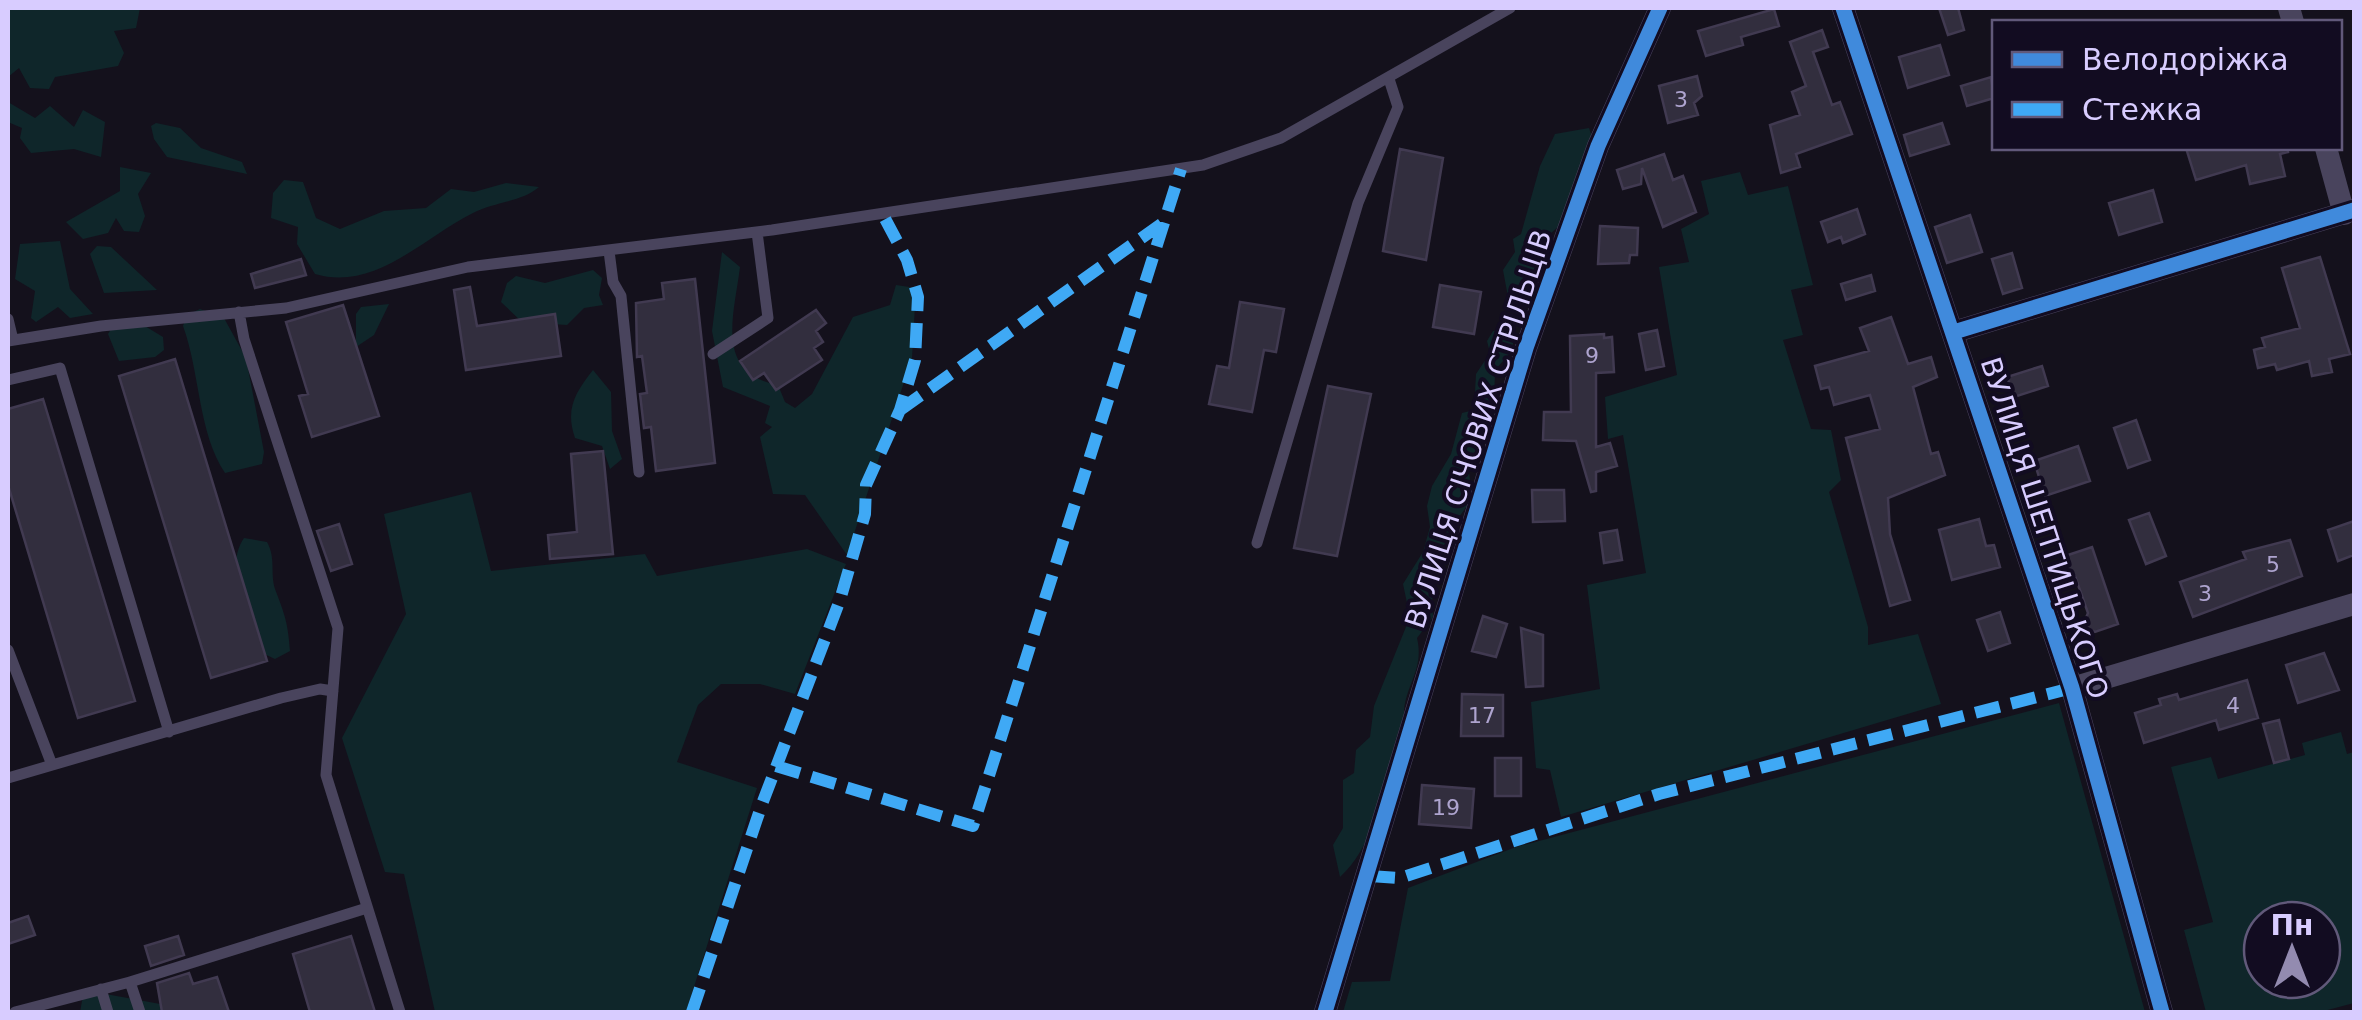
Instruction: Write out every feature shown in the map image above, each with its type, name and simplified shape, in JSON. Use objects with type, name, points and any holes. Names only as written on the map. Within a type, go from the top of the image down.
[{"type":"street","name":"ВУЛИЦЯ СІЧОВИХ СТРІЛЬЦІВ","points":[[1325,1012],[1370,876],[1440,622],[1526,348],[1598,146],[1660,8]]},
{"type":"street","name":"ВУЛИЦЯ ШЕПТИЦЬКОГО","points":[[1843,8],[2072,688],[2162,1012]]},
{"type":"street","points":[[1954,332],[2349,212],[2327,150]]},
{"type":"street","points":[[2072,688],[2354,604]]},
{"type":"lane","points":[[8,319],[10,341],[286,308],[468,267],[756,232],[1203,166],[1282,138],[1510,8]]},
{"type":"lane","points":[[1257,544],[1358,203],[1398,107],[1389,78]]},
{"type":"lane","points":[[713,354],[768,318],[756,232]]},
{"type":"lane","points":[[609,251],[613,282],[621,296],[640,472]]},
{"type":"lane","points":[[239,312],[244,339],[338,628],[326,775],[400,1012]]},
{"type":"lane","points":[[8,380],[60,368],[168,732]]},
{"type":"lane","points":[[8,650],[52,764]]},
{"type":"lane","points":[[8,778],[280,698],[320,689],[333,691]]},
{"type":"lane","points":[[15,1012],[130,982],[367,908]]},
{"type":"lane","points":[[130,982],[140,1012]]},
{"type":"lane","points":[[101,989],[108,1012]]},
{"type":"green space","points":[[8,8],[140,8],[136,28],[114,31],[124,53],[118,66],[55,77],[49,89],[30,88],[19,68],[8,77]]},
{"type":"green space","points":[[8,102],[35,118],[50,106],[74,127],[83,110],[105,122],[101,157],[74,149],[31,153],[20,138],[22,128],[8,122]]},
{"type":"green space","points":[[156,123],[180,128],[201,148],[242,162],[247,174],[167,157],[154,139],[151,126]]},
{"type":"green space","points":[[1589,128],[1593,140],[1558,227],[1542,241],[1533,278],[1519,301],[1508,297],[1503,270],[1515,252],[1513,239],[1521,234],[1540,166],[1555,134]]},
{"type":"green space","points":[[120,167],[151,173],[138,194],[145,216],[139,232],[124,231],[116,218],[108,233],[83,239],[66,222],[120,191]]},
{"type":"green space","points":[[1740,172],[1748,195],[1788,186],[1813,285],[1791,290],[1803,335],[1783,340],[1811,429],[1831,430],[1841,480],[1829,492],[1868,627],[1868,645],[1918,634],[1941,704],[1561,817],[1550,770],[1536,768],[1531,702],[1600,689],[1587,585],[1646,573],[1623,435],[1608,439],[1605,397],[1677,375],[1659,267],[1689,262],[1681,229],[1709,214],[1701,181]]},
{"type":"green space","points":[[284,180],[303,182],[316,218],[340,229],[384,211],[426,208],[451,189],[474,192],[506,183],[539,187],[473,213],[378,269],[337,278],[315,274],[297,244],[298,227],[271,218],[273,193]]},
{"type":"green space","points":[[60,241],[70,289],[93,314],[70,318],[58,307],[36,322],[31,318],[35,291],[15,279],[20,244]]},
{"type":"green space","points":[[97,246],[111,247],[157,290],[104,293],[90,254]]},
{"type":"green space","points":[[722,252],[740,267],[733,323],[736,355],[744,368],[758,378],[778,385],[785,402],[795,408],[812,394],[853,317],[890,305],[896,285],[916,288],[912,358],[847,555],[805,495],[773,494],[760,437],[772,427],[765,423],[770,406],[723,387],[712,331]]},
{"type":"green space","points":[[593,270],[602,278],[599,295],[603,305],[584,308],[567,325],[522,322],[501,302],[507,283],[516,276],[545,283]]},
{"type":"green space","points":[[389,304],[374,335],[356,347],[356,314],[361,307]]},
{"type":"green space","points":[[200,309],[224,318],[246,358],[264,452],[262,464],[225,473],[209,440],[183,326],[187,315]]},
{"type":"green space","points":[[135,320],[163,337],[164,350],[155,357],[119,361],[108,334],[116,321]]},
{"type":"green space","points":[[1511,327],[1515,335],[1511,352],[1495,370],[1494,406],[1483,430],[1482,451],[1469,471],[1472,499],[1454,524],[1449,556],[1432,589],[1433,617],[1417,638],[1416,670],[1374,822],[1354,861],[1340,877],[1333,845],[1343,828],[1343,780],[1354,773],[1356,750],[1370,737],[1374,706],[1410,617],[1403,584],[1423,552],[1430,527],[1427,506],[1432,486],[1451,454],[1462,413],[1474,410],[1476,374],[1490,353],[1487,341],[1493,331]]},
{"type":"green space","points":[[593,370],[611,392],[612,431],[622,459],[610,469],[602,446],[575,438],[572,428],[574,402]]},
{"type":"green space","points":[[471,492],[491,571],[645,554],[657,576],[807,549],[846,564],[795,694],[760,684],[721,684],[698,705],[677,762],[757,788],[686,1012],[435,1012],[404,874],[385,872],[342,738],[406,614],[384,514]]},
{"type":"green space","points":[[244,538],[267,542],[271,554],[290,651],[275,659],[256,650],[239,593],[236,564]]},
{"type":"green space","points":[[2059,703],[2145,1012],[1343,1012],[1352,982],[1390,981],[1408,888],[1516,847]]},
{"type":"green space","points":[[2341,732],[2347,754],[2354,752],[2354,1003],[2320,1012],[2206,1012],[2184,930],[2213,922],[2171,767],[2211,757],[2218,779],[2305,755],[2302,743]]},
{"type":"green space","points":[[84,990],[171,1006],[175,1012],[80,1012]]},
{"type":"building","points":[[1939,8],[1958,8],[1964,30],[1948,35]]},
{"type":"building","points":[[1774,9],[1779,26],[1741,37],[1743,45],[1706,56],[1698,31]]},
{"type":"building","points":[[1822,30],[1828,47],[1813,52],[1832,105],[1840,102],[1852,134],[1796,154],[1800,167],[1781,173],[1770,125],[1800,115],[1792,92],[1806,86],[1790,42]]},
{"type":"building","points":[[1940,45],[1949,75],[1908,88],[1899,57]]},
{"type":"building","points":[[1697,76],[1702,96],[1694,103],[1698,115],[1668,123],[1659,86]]},
{"type":"building","points":[[1991,77],[1992,99],[1967,106],[1961,86]]},
{"type":"building","points":[[1942,123],[1949,144],[1910,156],[1904,135]]},
{"type":"building","points":[[1400,149],[1443,158],[1426,260],[1383,251]]},
{"type":"building","points":[[2187,150],[2288,150],[2280,154],[2285,176],[2250,184],[2246,165],[2196,180]]},
{"type":"building","points":[[1664,154],[1673,180],[1683,176],[1696,212],[1663,227],[1642,168],[1641,184],[1623,189],[1617,170]]},
{"type":"building","points":[[2153,190],[2162,222],[2119,235],[2109,203]]},
{"type":"building","points":[[1857,209],[1865,234],[1843,243],[1841,237],[1828,242],[1821,222]]},
{"type":"building","points":[[1970,215],[1982,252],[1947,263],[1935,227]]},
{"type":"building","points":[[1600,226],[1638,228],[1637,255],[1630,255],[1629,263],[1598,264]]},
{"type":"building","points":[[2012,253],[2022,288],[2003,294],[1992,259]]},
{"type":"building","points":[[2320,257],[2350,354],[2329,359],[2332,372],[2312,376],[2309,361],[2277,370],[2275,364],[2258,368],[2254,350],[2265,347],[2262,338],[2300,328],[2282,268]]},
{"type":"building","points":[[301,259],[306,275],[255,288],[251,274]]},
{"type":"building","points":[[1871,275],[1875,291],[1846,300],[1841,284]]},
{"type":"building","points":[[695,279],[715,463],[656,471],[651,427],[644,428],[640,394],[647,393],[642,356],[637,357],[636,303],[664,299],[662,283]]},
{"type":"building","points":[[1440,285],[1481,292],[1474,334],[1433,327]]},
{"type":"building","points":[[470,287],[477,326],[555,314],[561,356],[466,370],[454,290]]},
{"type":"building","points":[[1240,302],[1284,309],[1276,352],[1264,350],[1252,412],[1209,404],[1217,366],[1229,368]]},
{"type":"building","points":[[343,305],[379,416],[312,437],[299,396],[308,394],[286,322]]},
{"type":"building","points":[[816,310],[826,323],[816,331],[823,342],[814,348],[822,360],[776,390],[764,373],[753,380],[740,361]]},
{"type":"building","points":[[1891,317],[1908,364],[1931,357],[1937,377],[1913,387],[1931,454],[1938,452],[1945,475],[1888,498],[1890,534],[1910,600],[1890,606],[1846,438],[1880,429],[1870,395],[1834,405],[1829,387],[1821,389],[1815,366],[1869,351],[1860,328]]},
{"type":"building","points":[[1657,330],[1664,366],[1646,370],[1639,334]]},
{"type":"building","points":[[1604,334],[1604,338],[1612,337],[1614,372],[1596,373],[1596,447],[1610,443],[1617,466],[1596,472],[1596,491],[1591,492],[1576,441],[1543,440],[1544,412],[1571,412],[1570,336]]},
{"type":"building","points":[[175,359],[267,661],[211,678],[119,376]]},
{"type":"building","points":[[2042,366],[2048,386],[2014,397],[2007,377]]},
{"type":"building","points":[[1328,386],[1371,394],[1337,556],[1294,548]]},
{"type":"building","points":[[43,399],[135,701],[78,718],[8,485],[8,409]]},
{"type":"building","points":[[2136,420],[2150,460],[2128,468],[2114,428]]},
{"type":"building","points":[[2078,446],[2090,481],[2045,496],[2034,461]]},
{"type":"building","points":[[603,451],[613,554],[550,559],[548,535],[577,532],[571,454]]},
{"type":"building","points":[[1532,490],[1564,490],[1565,521],[1533,522]]},
{"type":"building","points":[[2149,513],[2166,556],[2146,564],[2129,520]]},
{"type":"building","points":[[1979,519],[1986,546],[1994,545],[2000,567],[1952,580],[1939,530]]},
{"type":"building","points":[[2354,521],[2354,555],[2338,561],[2328,530]]},
{"type":"building","points":[[339,524],[352,564],[331,571],[317,531]]},
{"type":"building","points":[[1617,530],[1622,560],[1604,563],[1600,533]]},
{"type":"building","points":[[2290,540],[2302,576],[2193,617],[2180,582],[2246,559],[2243,552]]},
{"type":"building","points":[[2092,547],[2118,624],[2095,632],[2083,625],[2088,613],[2075,576],[2065,570],[2068,555]]},
{"type":"building","points":[[2000,612],[2010,643],[1988,651],[1977,620]]},
{"type":"building","points":[[1483,616],[1507,624],[1496,657],[1472,651]]},
{"type":"building","points":[[1521,628],[1543,635],[1543,686],[1526,687]]},
{"type":"building","points":[[2324,653],[2339,690],[2298,703],[2286,665]]},
{"type":"building","points":[[2247,680],[2258,718],[2219,730],[2216,720],[2144,743],[2135,713],[2161,705],[2159,699],[2177,694],[2179,700]]},
{"type":"building","points":[[1462,694],[1503,695],[1503,736],[1461,736]]},
{"type":"building","points":[[2279,720],[2289,759],[2274,763],[2263,724]]},
{"type":"building","points":[[1495,758],[1521,758],[1521,796],[1495,796]]},
{"type":"building","points":[[1422,785],[1474,789],[1471,828],[1419,824]]},
{"type":"building","points":[[28,916],[35,935],[8,944],[8,923]]},
{"type":"building","points":[[178,936],[184,955],[151,966],[145,946]]},
{"type":"building","points":[[351,936],[375,1012],[310,1012],[293,954]]},
{"type":"building","points":[[189,973],[193,984],[217,977],[229,1012],[162,1012],[157,983]]},
{"type":"marked path","points":[[776,766],[973,826],[1181,169]]},
{"type":"marked path","points":[[692,1012],[762,804],[840,600],[865,514],[866,485],[900,410],[915,360],[918,297],[907,260],[882,213]]},
{"type":"marked path","points":[[900,410],[1164,222]]},
{"type":"marked path","points":[[1370,876],[1400,878],[1659,794],[2072,688]]},
{"type":"cycle path","points":[[1325,1012],[1526,348],[1598,146],[1660,8]]},
{"type":"cycle path","points":[[1843,8],[2072,688],[2162,1012]]},
{"type":"cycle path","points":[[1954,332],[2354,210]]}]
